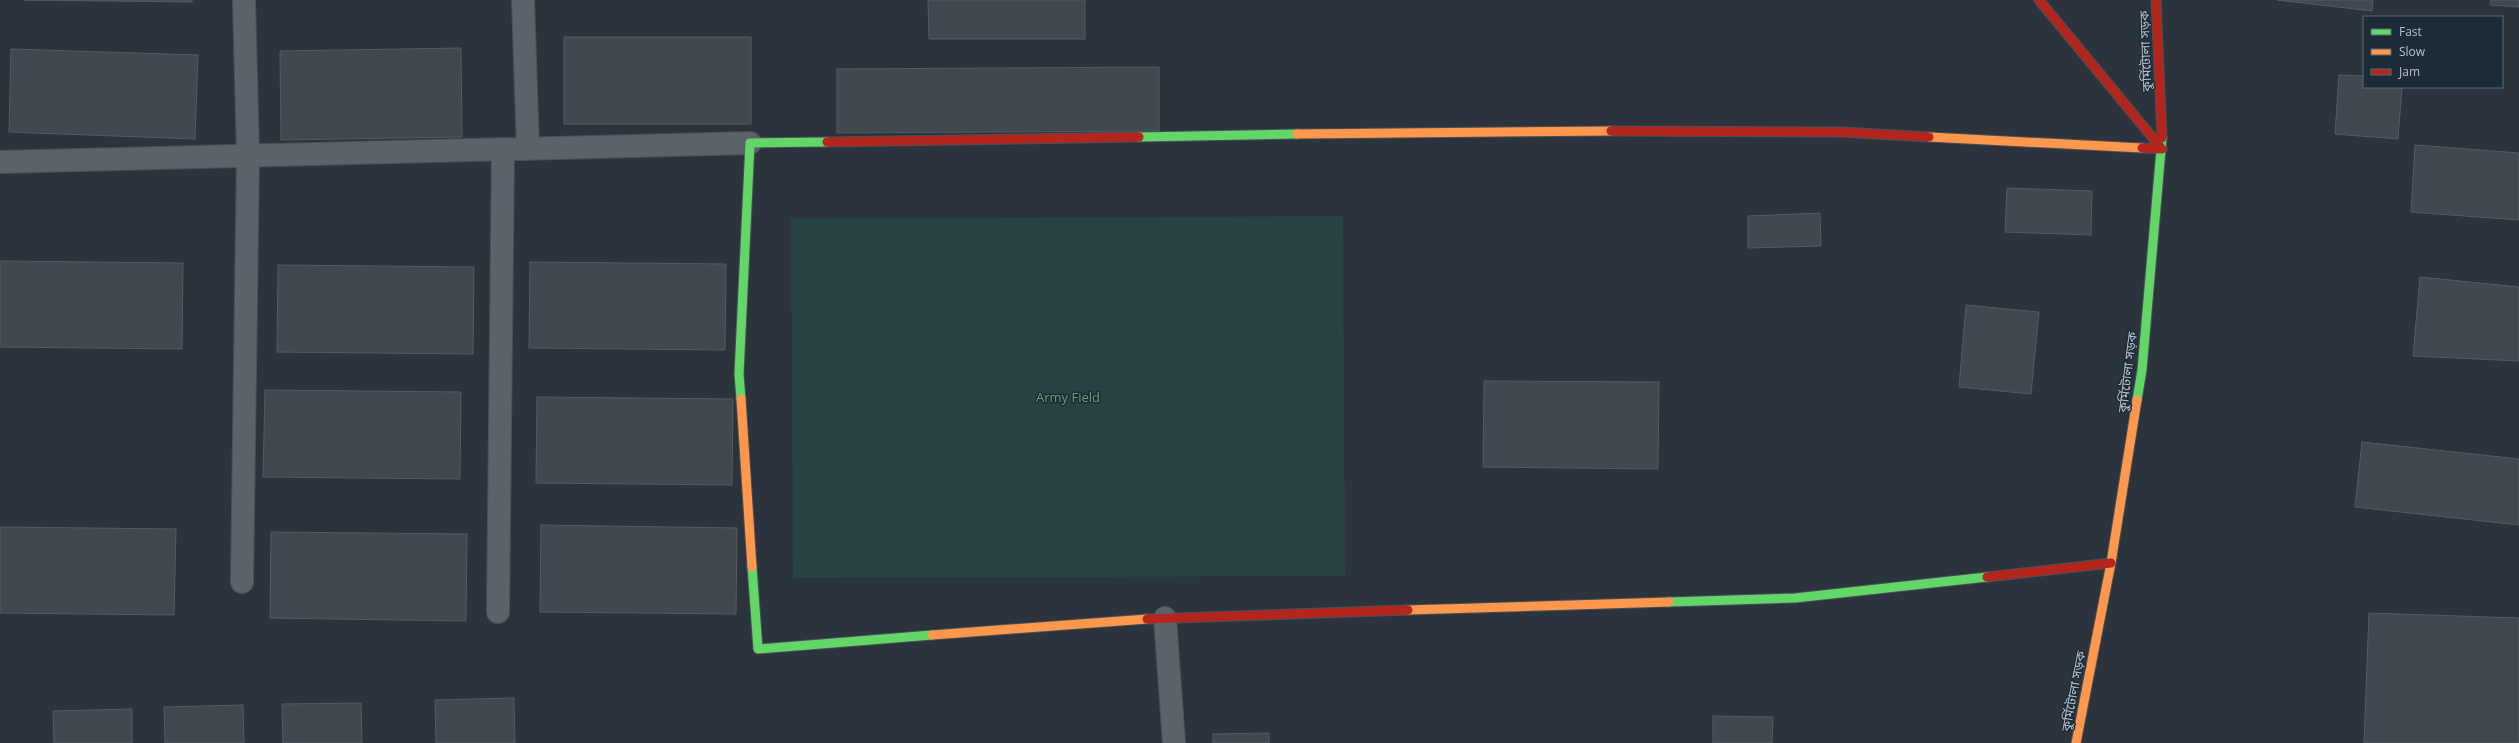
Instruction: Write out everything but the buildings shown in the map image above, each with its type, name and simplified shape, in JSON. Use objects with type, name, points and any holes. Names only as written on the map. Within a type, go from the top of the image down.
[{"type":"street","points":[[242,582],[248,156],[244,0]]},
{"type":"street","points":[[523,0],[528,149]]},
{"type":"street","points":[[2039,0],[2162,149]]},
{"type":"street","name":"কুর্মিটোলা সড়ক","points":[[2076,743],[2111,564],[2142,370],[2162,149],[2156,0]]},
{"type":"street","points":[[0,162],[750,143],[1485,132],[1842,132],[2162,149]]},
{"type":"street","points":[[750,143],[739,374],[758,649],[1165,618],[1795,598],[2111,564]]},
{"type":"street","points":[[498,612],[503,150]]},
{"type":"street","points":[[1165,618],[1174,743]]},
{"type":"green space","name":"Army Field","points":[[1343,216],[1345,576],[793,578],[791,219]]},
{"type":"traffic: fast","points":[[1139,137],[1297,134]]},
{"type":"traffic: fast","points":[[2137,400],[2142,370],[2162,138]]},
{"type":"traffic: fast","points":[[741,399],[739,374],[750,143],[827,142]]},
{"type":"traffic: fast","points":[[752,567],[758,649],[932,635]]},
{"type":"traffic: fast","points":[[1669,602],[1795,598],[1987,577]]},
{"type":"traffic: slow","points":[[1297,134],[1611,131]]},
{"type":"traffic: slow","points":[[1929,137],[2142,148]]},
{"type":"traffic: slow","points":[[741,399],[752,567]]},
{"type":"traffic: slow","points":[[2076,743],[2111,563],[2137,400]]},
{"type":"traffic: slow","points":[[1408,610],[1669,602]]},
{"type":"traffic: slow","points":[[932,635],[1147,619]]},
{"type":"traffic: jam","points":[[2039,0],[2162,149],[2142,148]]},
{"type":"traffic: jam","points":[[2156,0],[2162,138]]},
{"type":"traffic: jam","points":[[1611,131],[1842,132],[1929,137]]},
{"type":"traffic: jam","points":[[827,142],[1139,137]]},
{"type":"traffic: jam","points":[[1987,577],[2111,563]]},
{"type":"traffic: jam","points":[[1147,619],[1408,610]]}]
